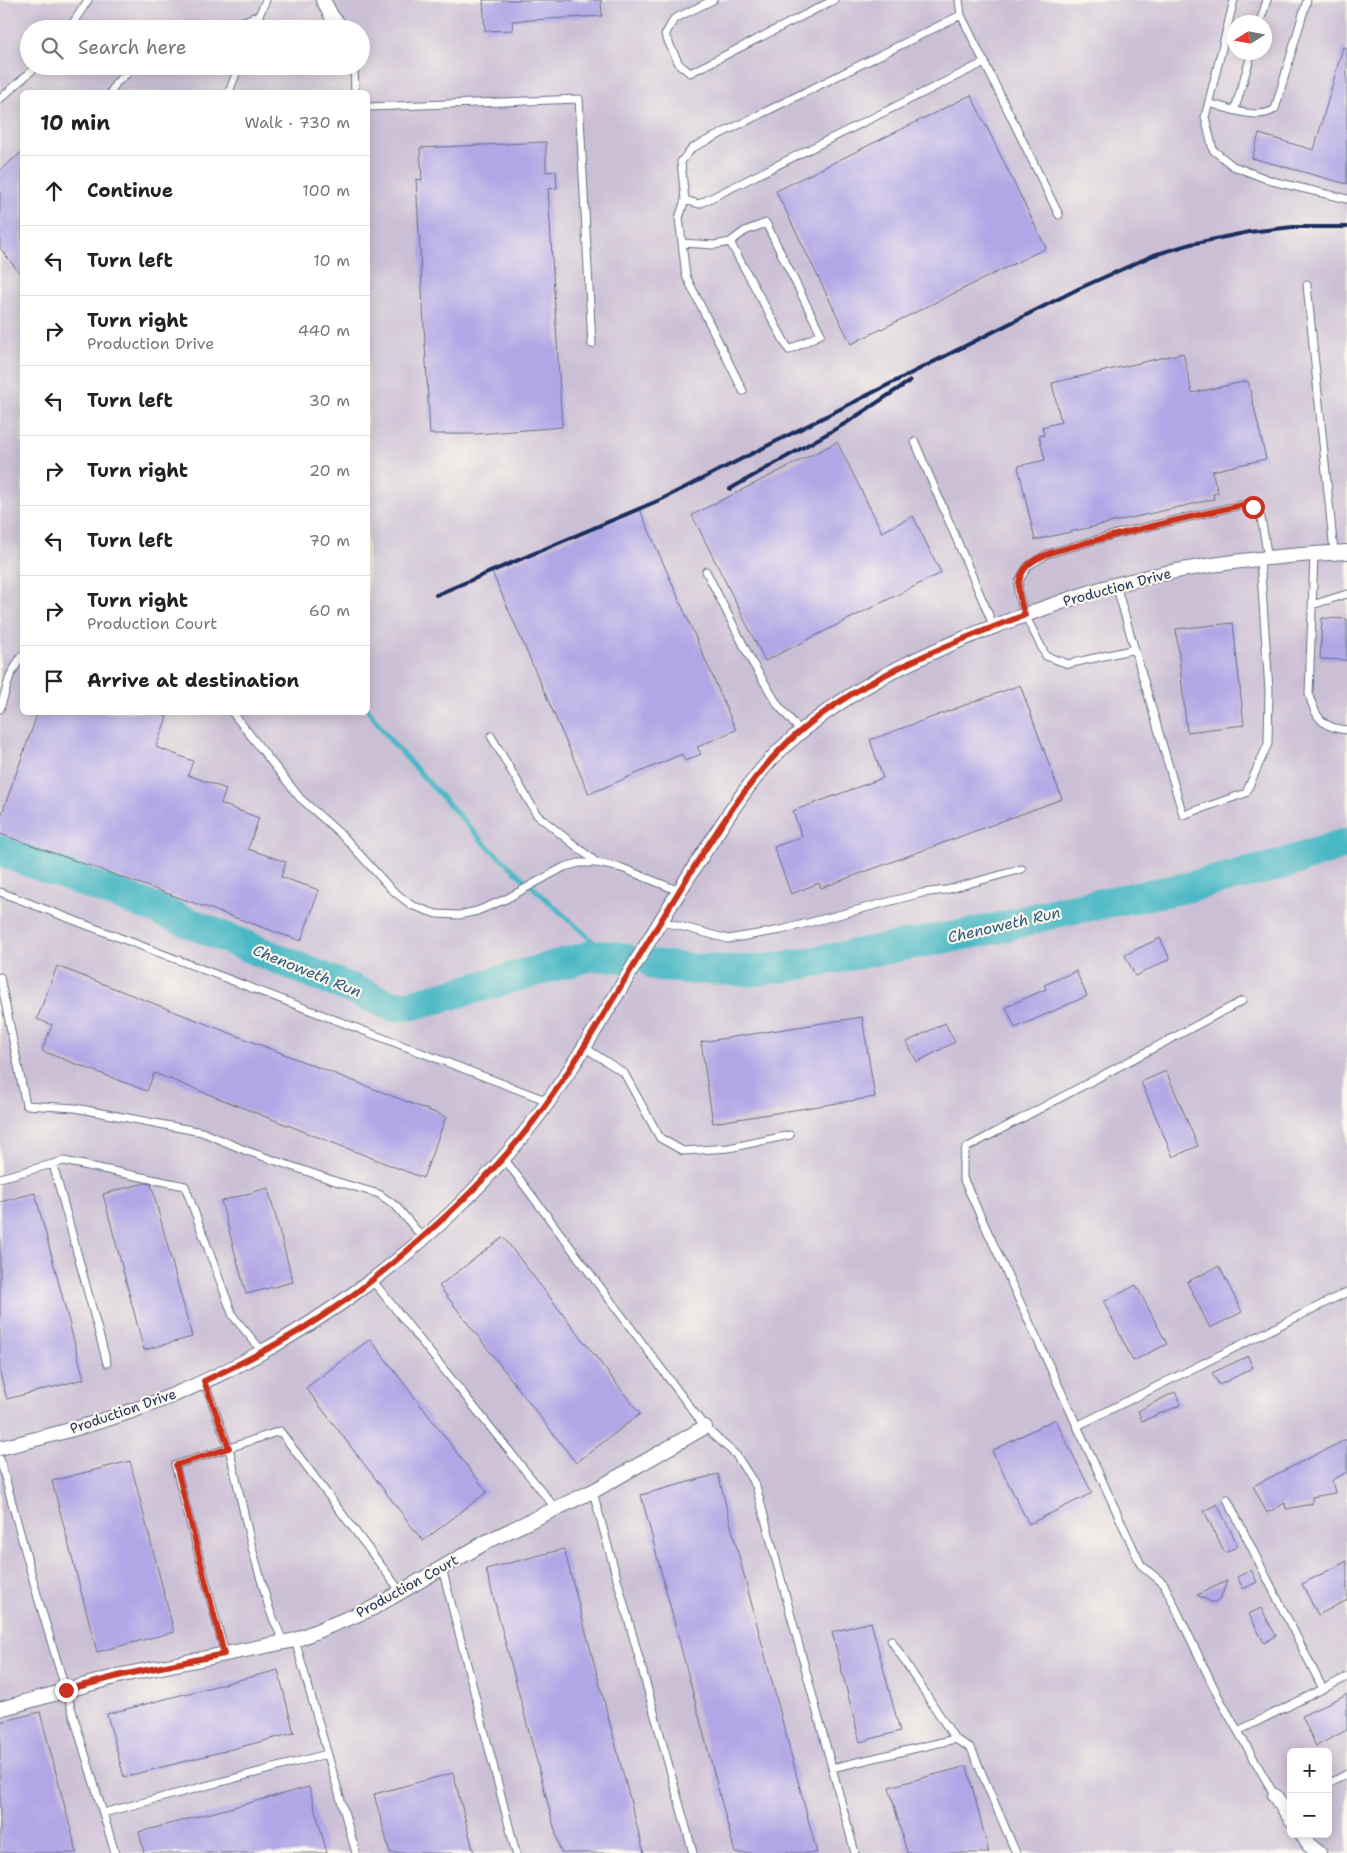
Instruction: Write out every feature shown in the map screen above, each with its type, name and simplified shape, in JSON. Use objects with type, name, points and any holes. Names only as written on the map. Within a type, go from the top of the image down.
[{"type":"street","points":[[323,0],[335,20]]},
{"type":"street","name":"Production Drive","points":[[0,1448],[133,1411],[173,1396],[204,1381],[262,1351],[335,1308],[372,1280],[440,1223],[503,1158],[531,1125],[548,1101],[584,1048],[731,810],[749,786],[768,763],[801,732],[839,702],[887,673],[944,646],[1064,600],[1116,585],[1185,570],[1264,558],[1341,552]]},
{"type":"street","name":"Production Court","points":[[0,1709],[122,1675],[290,1641],[373,1608],[488,1542],[593,1492],[705,1427]]},
{"type":"street","points":[[1305,1838],[1309,1845],[1319,1853]]},
{"type":"lane","points":[[75,20],[88,0]]},
{"type":"lane","points":[[257,20],[266,0]]},
{"type":"lane","points":[[713,0],[674,19],[665,35],[679,64],[690,73],[834,0]]},
{"type":"lane","points":[[959,0],[961,15],[1059,215]]},
{"type":"lane","points":[[1234,0],[1205,117],[1213,150],[1233,166],[1272,181],[1347,198]]},
{"type":"lane","points":[[1262,15],[1267,0]]},
{"type":"lane","points":[[1209,103],[1257,115],[1264,115],[1275,109],[1307,0]]},
{"type":"lane","points":[[246,20],[259,15]]},
{"type":"lane","points":[[743,391],[686,276],[679,218],[685,200],[680,162],[692,148],[961,15]]},
{"type":"lane","points":[[1235,109],[1250,60]]},
{"type":"lane","points":[[685,200],[699,204],[985,62]]},
{"type":"lane","points":[[0,99],[27,75]]},
{"type":"lane","points":[[112,90],[116,83],[125,75]]},
{"type":"lane","points":[[230,90],[236,75]]},
{"type":"lane","points":[[354,75],[355,90]]},
{"type":"lane","points":[[370,107],[579,99],[592,344]]},
{"type":"lane","points":[[682,243],[714,245],[730,242],[746,231],[766,223],[821,334],[789,350],[730,242]]},
{"type":"lane","points":[[1307,285],[1341,552]]},
{"type":"lane","points":[[915,442],[994,627]]},
{"type":"lane","points":[[1116,585],[1135,649],[1183,815],[1246,793],[1268,744],[1269,690],[1264,558],[1261,518],[1253,507],[1242,505],[1155,525],[1047,554],[1028,566],[1019,581],[1018,593],[1025,615],[1046,656],[1068,664],[1135,649]]},
{"type":"lane","points":[[1314,554],[1309,694],[1313,711],[1324,722],[1338,729],[1347,730]]},
{"type":"lane","points":[[706,571],[752,662],[778,705],[801,732]]},
{"type":"lane","points":[[1312,605],[1347,594]]},
{"type":"lane","points":[[0,709],[10,676],[20,658]]},
{"type":"lane","points":[[234,715],[300,798],[344,837],[391,889],[411,905],[436,914],[458,915],[478,912],[506,900],[541,878],[564,867],[579,863],[597,863],[622,868],[680,891]]},
{"type":"lane","points":[[491,736],[537,815],[597,863]]},
{"type":"lane","points":[[661,921],[728,939],[781,930],[922,893],[946,890],[1022,869]]},
{"type":"lane","points":[[0,892],[548,1101]]},
{"type":"lane","points":[[0,977],[26,1105],[75,1108],[202,1132],[247,1151],[379,1194],[396,1206],[422,1238]]},
{"type":"lane","points":[[1242,1001],[966,1148],[963,1162],[963,1178],[1141,1565],[1164,1584],[1219,1698],[1285,1807]]},
{"type":"lane","points":[[584,1048],[624,1073],[660,1138],[683,1151],[728,1148],[790,1135]]},
{"type":"lane","points":[[503,1158],[705,1427],[736,1455],[756,1486],[855,1853]]},
{"type":"lane","points":[[0,1178],[64,1161],[185,1186],[233,1316],[262,1351]]},
{"type":"lane","points":[[53,1164],[108,1364]]},
{"type":"lane","points":[[372,1280],[556,1509]]},
{"type":"lane","points":[[1077,1426],[1347,1292]]},
{"type":"lane","points":[[204,1381],[229,1448],[252,1548],[270,1611],[290,1641],[327,1754],[356,1853]]},
{"type":"lane","points":[[224,1654],[176,1465],[280,1431],[401,1592]]},
{"type":"lane","points":[[0,1459],[38,1598],[115,1853]]},
{"type":"lane","points":[[593,1492],[693,1853]]},
{"type":"lane","points":[[1227,1498],[1322,1689]]},
{"type":"lane","points":[[442,1568],[516,1853]]},
{"type":"lane","points":[[891,1640],[955,1739],[972,1748],[1016,1853]]},
{"type":"lane","points":[[1238,1731],[1347,1677]]},
{"type":"lane","points":[[832,1768],[955,1739]]},
{"type":"lane","points":[[103,1814],[327,1754]]},
{"type":"lane","points":[[1332,1782],[1347,1774]]},
{"type":"shaded area","points":[[0,0],[1347,0],[1347,1853],[0,1853]]},
{"type":"building","points":[[483,0],[601,0],[602,16],[512,21],[513,30],[485,31]]},
{"type":"building","points":[[1343,47],[1347,48],[1347,184],[1252,158],[1259,134],[1314,150]]},
{"type":"building","points":[[971,95],[1046,248],[851,344],[776,191]]},
{"type":"building","points":[[546,142],[546,172],[556,171],[557,188],[548,189],[562,427],[477,434],[430,434],[416,179],[422,180],[420,148]]},
{"type":"building","points":[[20,154],[20,273],[0,248],[0,170]]},
{"type":"building","points":[[1183,353],[1192,393],[1248,381],[1266,459],[1212,471],[1218,493],[1213,494],[1214,499],[1035,540],[1018,466],[1045,460],[1039,436],[1044,435],[1042,427],[1061,422],[1052,383]]},
{"type":"building","points":[[837,442],[882,532],[913,516],[941,573],[765,661],[692,515]]},
{"type":"building","points":[[640,510],[736,730],[697,747],[701,754],[685,761],[682,754],[589,794],[492,572]]},
{"type":"building","points":[[1322,618],[1347,619],[1347,660],[1320,659]]},
{"type":"building","points":[[1233,623],[1244,725],[1187,732],[1176,629]]},
{"type":"building","points":[[1020,685],[1062,799],[821,888],[819,883],[791,894],[774,847],[802,837],[793,811],[883,778],[870,740]]},
{"type":"building","points":[[37,715],[162,715],[167,717],[156,747],[193,761],[188,775],[226,789],[221,804],[259,818],[248,849],[286,862],[281,877],[319,890],[301,941],[0,834],[0,819]]},
{"type":"building","points":[[1160,938],[1170,959],[1135,976],[1125,955]]},
{"type":"building","points":[[57,966],[446,1117],[423,1178],[154,1073],[147,1091],[42,1051],[52,1025],[37,1019]]},
{"type":"building","points":[[1076,971],[1087,996],[1015,1028],[1006,1007],[1046,989],[1044,985]]},
{"type":"building","points":[[862,1017],[875,1097],[713,1123],[701,1042]]},
{"type":"building","points":[[945,1023],[955,1042],[917,1062],[907,1042]]},
{"type":"building","points":[[1166,1071],[1198,1146],[1173,1157],[1141,1082]]},
{"type":"building","points":[[145,1183],[151,1184],[192,1337],[144,1350],[103,1194]]},
{"type":"building","points":[[268,1188],[293,1282],[246,1294],[221,1201]]},
{"type":"building","points":[[35,1193],[84,1379],[7,1399],[0,1374],[0,1202]]},
{"type":"building","points":[[503,1237],[640,1414],[576,1463],[439,1286]]},
{"type":"building","points":[[1219,1266],[1242,1312],[1210,1328],[1187,1282]]},
{"type":"building","points":[[1136,1285],[1167,1344],[1133,1361],[1104,1302]]},
{"type":"building","points":[[370,1339],[487,1492],[423,1541],[306,1388]]},
{"type":"building","points":[[1248,1356],[1253,1368],[1219,1385],[1212,1373]]},
{"type":"building","points":[[1175,1392],[1181,1405],[1142,1421],[1138,1411]]},
{"type":"building","points":[[1055,1419],[1092,1493],[1029,1524],[992,1451]]},
{"type":"building","points":[[1347,1439],[1347,1472],[1332,1480],[1335,1493],[1312,1497],[1312,1504],[1286,1509],[1285,1503],[1267,1513],[1253,1486]]},
{"type":"building","points":[[130,1461],[174,1632],[97,1652],[52,1481]]},
{"type":"building","points":[[718,1474],[817,1853],[735,1853],[641,1495]]},
{"type":"building","points":[[1217,1504],[1238,1546],[1225,1553],[1204,1511]]},
{"type":"building","points":[[564,1549],[644,1853],[561,1853],[486,1569]]},
{"type":"building","points":[[1347,1561],[1347,1600],[1318,1615],[1302,1584]]},
{"type":"building","points":[[1251,1570],[1257,1582],[1243,1589],[1237,1577]]},
{"type":"building","points":[[1227,1581],[1221,1597],[1215,1602],[1197,1595]]},
{"type":"building","points":[[1261,1608],[1276,1636],[1264,1643],[1249,1614]]},
{"type":"building","points":[[871,1622],[900,1731],[860,1742],[832,1632]]},
{"type":"building","points":[[278,1670],[294,1733],[124,1777],[107,1714]]},
{"type":"building","points":[[1347,1694],[1347,1730],[1316,1746],[1302,1716]]},
{"type":"building","points":[[40,1712],[77,1853],[0,1853],[0,1722]]},
{"type":"building","points":[[967,1766],[989,1853],[907,1853],[889,1787]]},
{"type":"building","points":[[453,1773],[474,1853],[390,1853],[374,1794]]},
{"type":"building","points":[[309,1787],[327,1853],[144,1853],[139,1832]]},
{"type":"waterway","points":[[370,713],[390,740],[485,844],[609,956]]},
{"type":"waterway","name":"Chenoweth Run","points":[[655,965],[692,969],[751,971],[791,966],[995,929],[1062,911],[1184,888],[1280,865],[1347,843]]},
{"type":"waterway","name":"Chenoweth Run","points":[[0,851],[141,903],[393,1006],[411,1005],[590,956],[624,958]]},
{"type":"railway","points":[[436,595],[662,499],[1080,288],[1154,255],[1191,244],[1249,232],[1293,227],[1347,227]]},
{"type":"railway","points":[[730,489],[846,423],[910,381]]},
{"type":"route","points":[[66,1690],[122,1675],[224,1654],[176,1465],[229,1448],[204,1381],[293,1334],[342,1304],[440,1223],[490,1172],[531,1125],[566,1077],[731,810],[768,763],[790,741],[839,702],[887,673],[944,646],[1025,615],[1018,593],[1019,581],[1028,566],[1047,554],[1116,534],[1242,505],[1253,507]]}]
